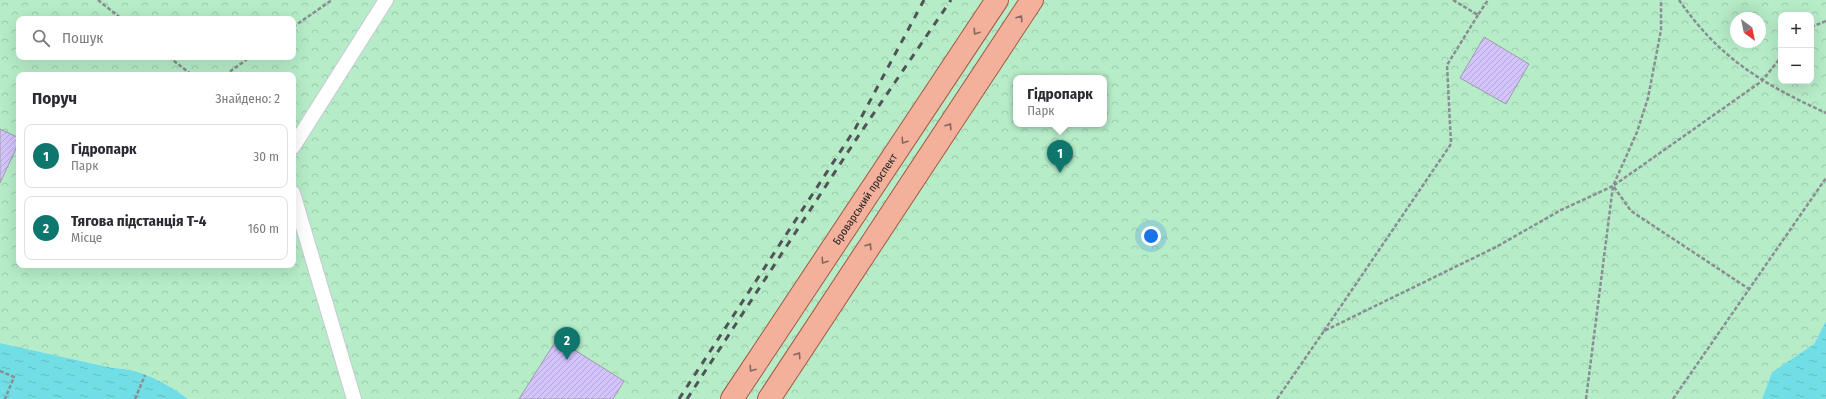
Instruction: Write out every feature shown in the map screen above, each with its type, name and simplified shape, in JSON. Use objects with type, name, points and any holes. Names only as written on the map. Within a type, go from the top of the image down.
[{"type":"main road","name":"Броварський проспект","points":[[732,399],[997,0]]},
{"type":"main road","points":[[769,399],[1032,0]]},
{"type":"lane","points":[[296,142],[386,0]]},
{"type":"lane","points":[[296,203],[354,399]]},
{"type":"path","points":[[98,0],[118,16]]},
{"type":"path","points":[[296,25],[332,0]]},
{"type":"path","points":[[1453,0],[1478,15]]},
{"type":"path","points":[[1277,399],[1451,144],[1447,65],[1488,0]]},
{"type":"path","points":[[1586,399],[1613,186],[1637,132],[1648,98],[1662,30],[1661,0]]},
{"type":"path","points":[[1679,0],[1695,23],[1728,56],[1762,80],[1826,113]]},
{"type":"path","points":[[1814,26],[1826,21]]},
{"type":"path","points":[[173,60],[188,72]]},
{"type":"path","points":[[229,72],[246,60]]},
{"type":"path","points":[[1324,331],[1496,248],[1561,210],[1613,186],[1762,80],[1778,61]]},
{"type":"path","points":[[1673,399],[1826,178]]},
{"type":"path","points":[[1613,186],[1631,212],[1749,289]]},
{"type":"path","points":[[0,371],[14,377],[5,399]]},
{"type":"path","points":[[135,399],[145,375]]},
{"type":"green space","points":[[0,0],[1826,0],[1826,321],[1814,344],[1772,372],[1762,399],[188,399],[162,382],[143,374],[0,343]]},
{"type":"water","points":[[1826,321],[1826,399],[1762,399],[1772,372],[1814,344]]},
{"type":"water","points":[[0,343],[133,371],[162,382],[188,399],[0,399]]},
{"type":"building","points":[[1484,37],[1529,64],[1506,104],[1460,78]]},
{"type":"building","points":[[0,129],[16,137],[16,148],[0,183]]},
{"type":"building","points":[[557,339],[624,381],[613,399],[519,399]]},
{"type":"railway","points":[[679,399],[855,129],[924,0]]},
{"type":"railway","points":[[687,399],[859,135],[951,0]]},
{"type":"place","name":"Гідропарк","points":[[1060,173]]},
{"type":"place","name":"Тягова підстанція Т-4","points":[[567,360]]}]
